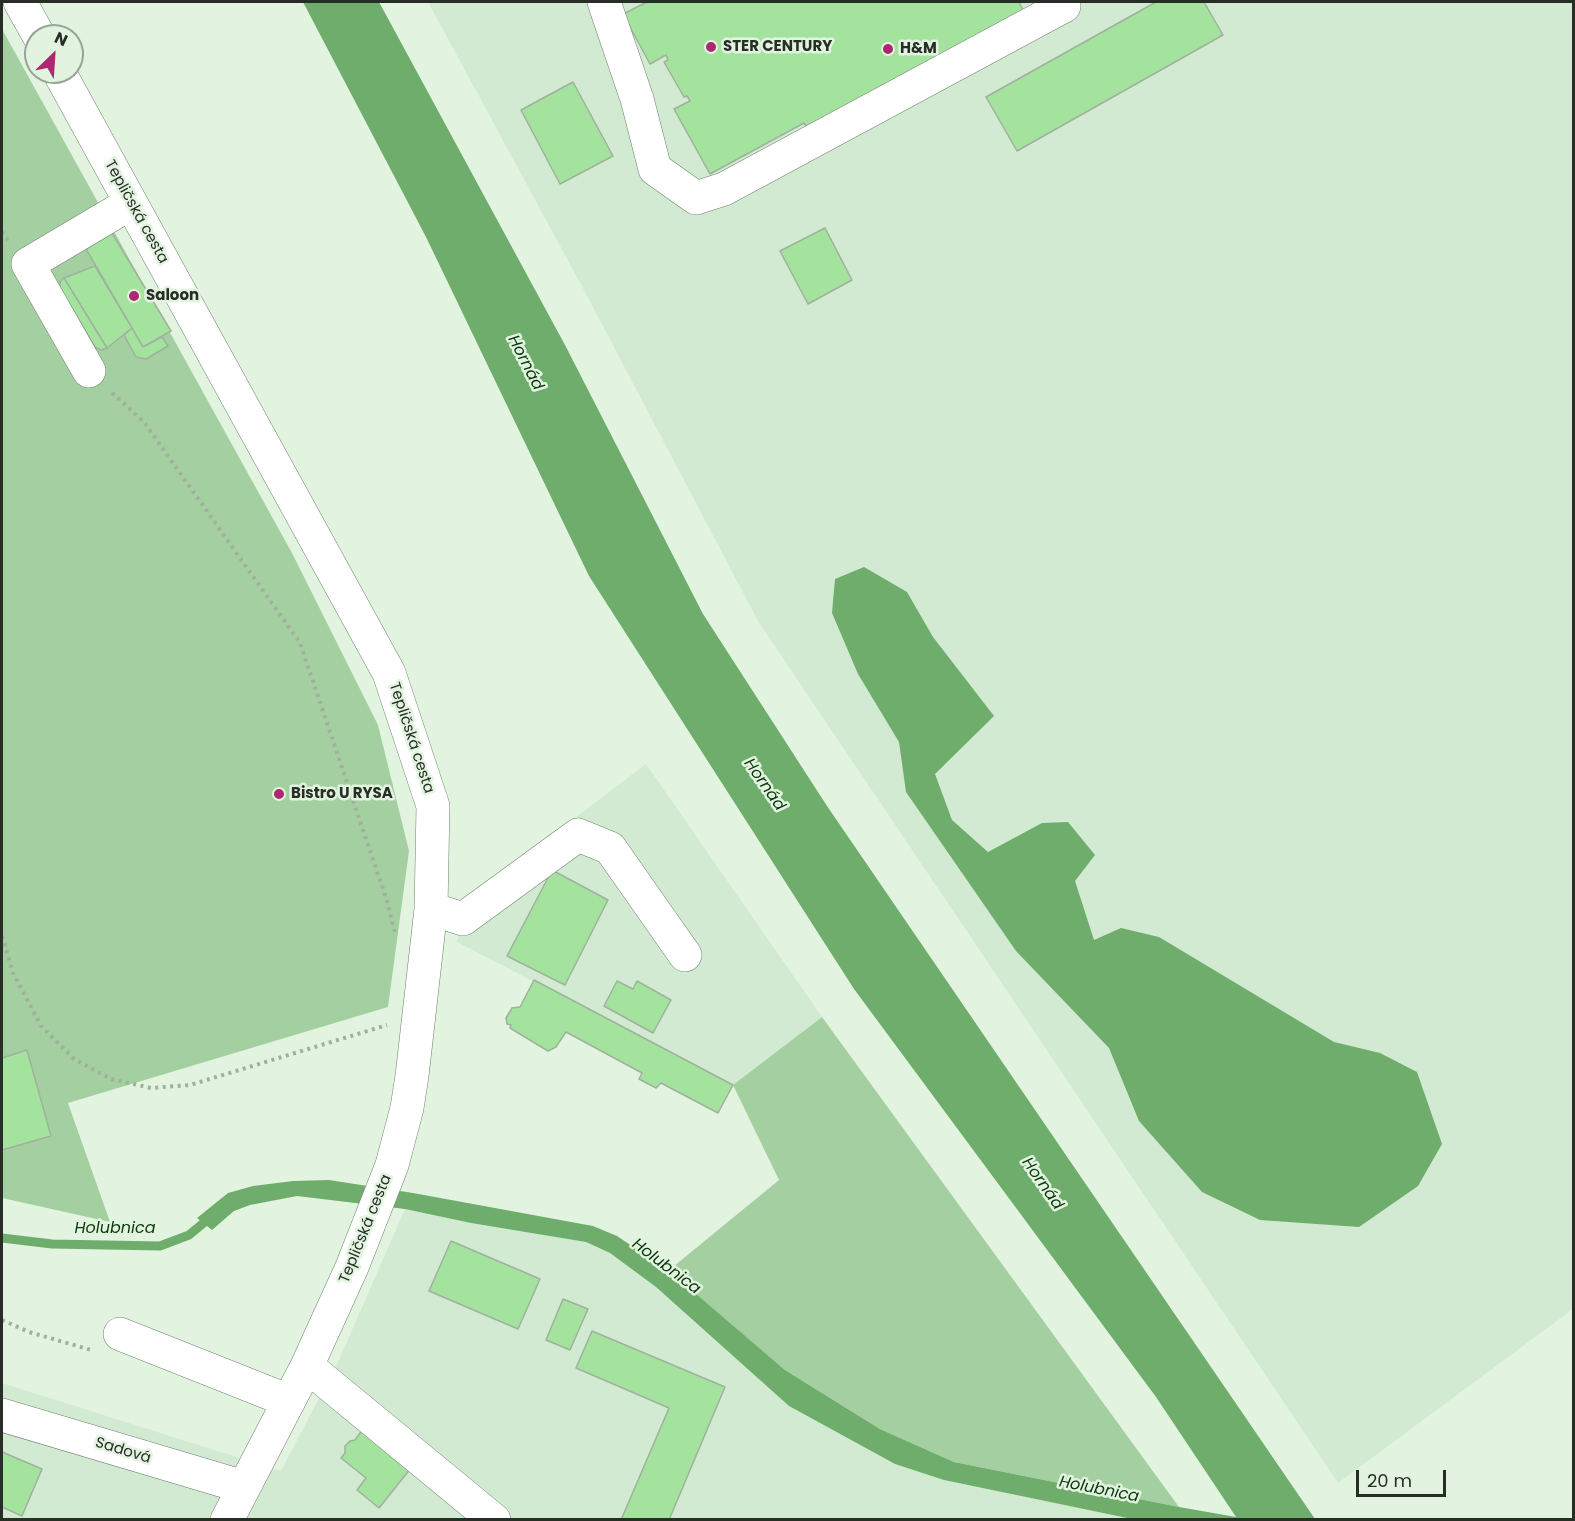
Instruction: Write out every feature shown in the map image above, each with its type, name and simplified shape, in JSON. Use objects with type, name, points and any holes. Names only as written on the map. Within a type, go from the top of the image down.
[{"type":"street","points":[[20,2],[32,24]]},
{"type":"street","points":[[604,2],[637,99],[655,169],[696,198],[724,189],[1064,6],[1062,2]]},
{"type":"street","name":"Tepličská cesta","points":[[66,84],[389,673],[433,806],[431,909],[407,1108],[392,1165],[365,1235],[307,1366],[226,1520]]},
{"type":"street","points":[[89,371],[28,264],[130,203]]},
{"type":"street","points":[[431,909],[463,919],[578,835],[610,848],[685,955]]},
{"type":"street","points":[[120,1334],[289,1401]]},
{"type":"street","points":[[307,1366],[494,1520]]},
{"type":"street","name":"Sadová","points":[[2,1414],[244,1487]]},
{"type":"path","points":[[89,371],[144,422],[300,643],[387,901],[396,936]]},
{"type":"path","points":[[2,936],[13,973],[41,1026],[74,1059],[111,1079],[151,1088],[190,1085],[418,1016]]},
{"type":"path","points":[[2,1320],[29,1332],[92,1350],[120,1334]]},
{"type":"shaded area","points":[[428,2],[1573,2],[1573,1309],[1338,1483],[758,621],[585,292]]},
{"type":"shaded area","points":[[2,29],[24,69],[24,84],[32,84],[292,553],[378,725],[409,851],[388,1007],[68,1103],[110,1222],[2,1198]]},
{"type":"shaded area","points":[[646,764],[822,1017],[733,1085],[457,942],[468,899]]},
{"type":"shaded area","points":[[822,1017],[1179,1507],[954,1462],[880,1429],[785,1370],[668,1271],[779,1180],[733,1085]]},
{"type":"shaded area","points":[[405,1209],[471,1223],[586,1242],[610,1253],[656,1287],[789,1406],[895,1464],[944,1480],[1132,1519],[2,1519],[2,1383],[281,1471],[339,1360]]},
{"type":"water","name":"Hornád","points":[[303,2],[379,2],[565,345],[703,614],[827,806],[1315,1519],[1132,1519],[944,1480],[895,1464],[789,1406],[656,1287],[610,1253],[586,1242],[471,1223],[405,1209],[297,1196],[250,1205],[234,1211],[212,1230],[197,1218],[228,1193],[253,1186],[293,1181],[329,1180],[593,1226],[617,1236],[668,1270],[785,1370],[880,1429],[954,1462],[1236,1517],[1156,1397],[854,989],[589,576],[426,237]]},
{"type":"water","points":[[864,567],[907,592],[933,637],[994,716],[935,774],[952,820],[988,852],[1042,823],[1068,822],[1095,855],[1075,881],[1094,940],[1121,928],[1159,937],[1334,1042],[1380,1053],[1417,1072],[1442,1144],[1418,1186],[1359,1227],[1260,1220],[1202,1192],[1139,1121],[1109,1048],[1016,951],[906,792],[899,742],[858,674],[832,613],[835,579]]},
{"type":"building","points":[[647,2],[1019,2],[1024,12],[808,129],[804,123],[710,174],[674,109],[690,101],[687,96],[684,97],[664,62],[668,60],[666,55],[650,64],[623,14]]},
{"type":"building","points":[[1156,2],[1204,2],[1223,35],[1017,151],[986,97]]},
{"type":"building","points":[[573,82],[613,156],[560,184],[521,110]]},
{"type":"building","points":[[825,228],[852,280],[808,304],[780,251]]},
{"type":"building","points":[[112,233],[171,331],[143,347],[86,249]]},
{"type":"building","points":[[95,266],[132,328],[107,348],[64,278]]},
{"type":"building","points":[[64,278],[107,348],[101,350],[95,347],[60,288],[60,282]]},
{"type":"building","points":[[132,328],[143,347],[162,337],[168,346],[146,359],[136,357],[124,335]]},
{"type":"building","points":[[552,870],[608,900],[565,985],[507,956]]},
{"type":"building","points":[[534,980],[733,1085],[718,1113],[661,1083],[656,1088],[639,1079],[642,1073],[566,1032],[556,1047],[548,1051],[510,1028],[511,1025],[507,1024],[506,1018],[512,1008],[520,1007]]},
{"type":"building","points":[[617,981],[633,989],[637,981],[671,1000],[653,1033],[604,1006]]},
{"type":"building","points":[[27,1050],[51,1136],[2,1150],[2,1058]]},
{"type":"building","points":[[451,1241],[540,1279],[518,1329],[429,1291]]},
{"type":"building","points":[[563,1299],[588,1309],[570,1350],[546,1340]]},
{"type":"building","points":[[592,1331],[725,1387],[669,1520],[621,1520],[669,1408],[576,1368]]},
{"type":"building","points":[[363,1429],[411,1468],[379,1508],[357,1490],[366,1478],[341,1458],[345,1453],[345,1446],[355,1440]]},
{"type":"building","points":[[2,1452],[42,1469],[22,1516],[2,1507]]},
{"type":"waterway","name":"Holubnica","points":[[2,1238],[52,1244],[160,1246],[189,1235],[212,1216]]},
{"type":"place","name":"STER CENTURY","points":[[711,47]]},
{"type":"place","name":"H&M","points":[[888,49]]},
{"type":"place","name":"Saloon","points":[[134,296]]},
{"type":"place","name":"Bistro U RYSA","points":[[279,794]]}]
